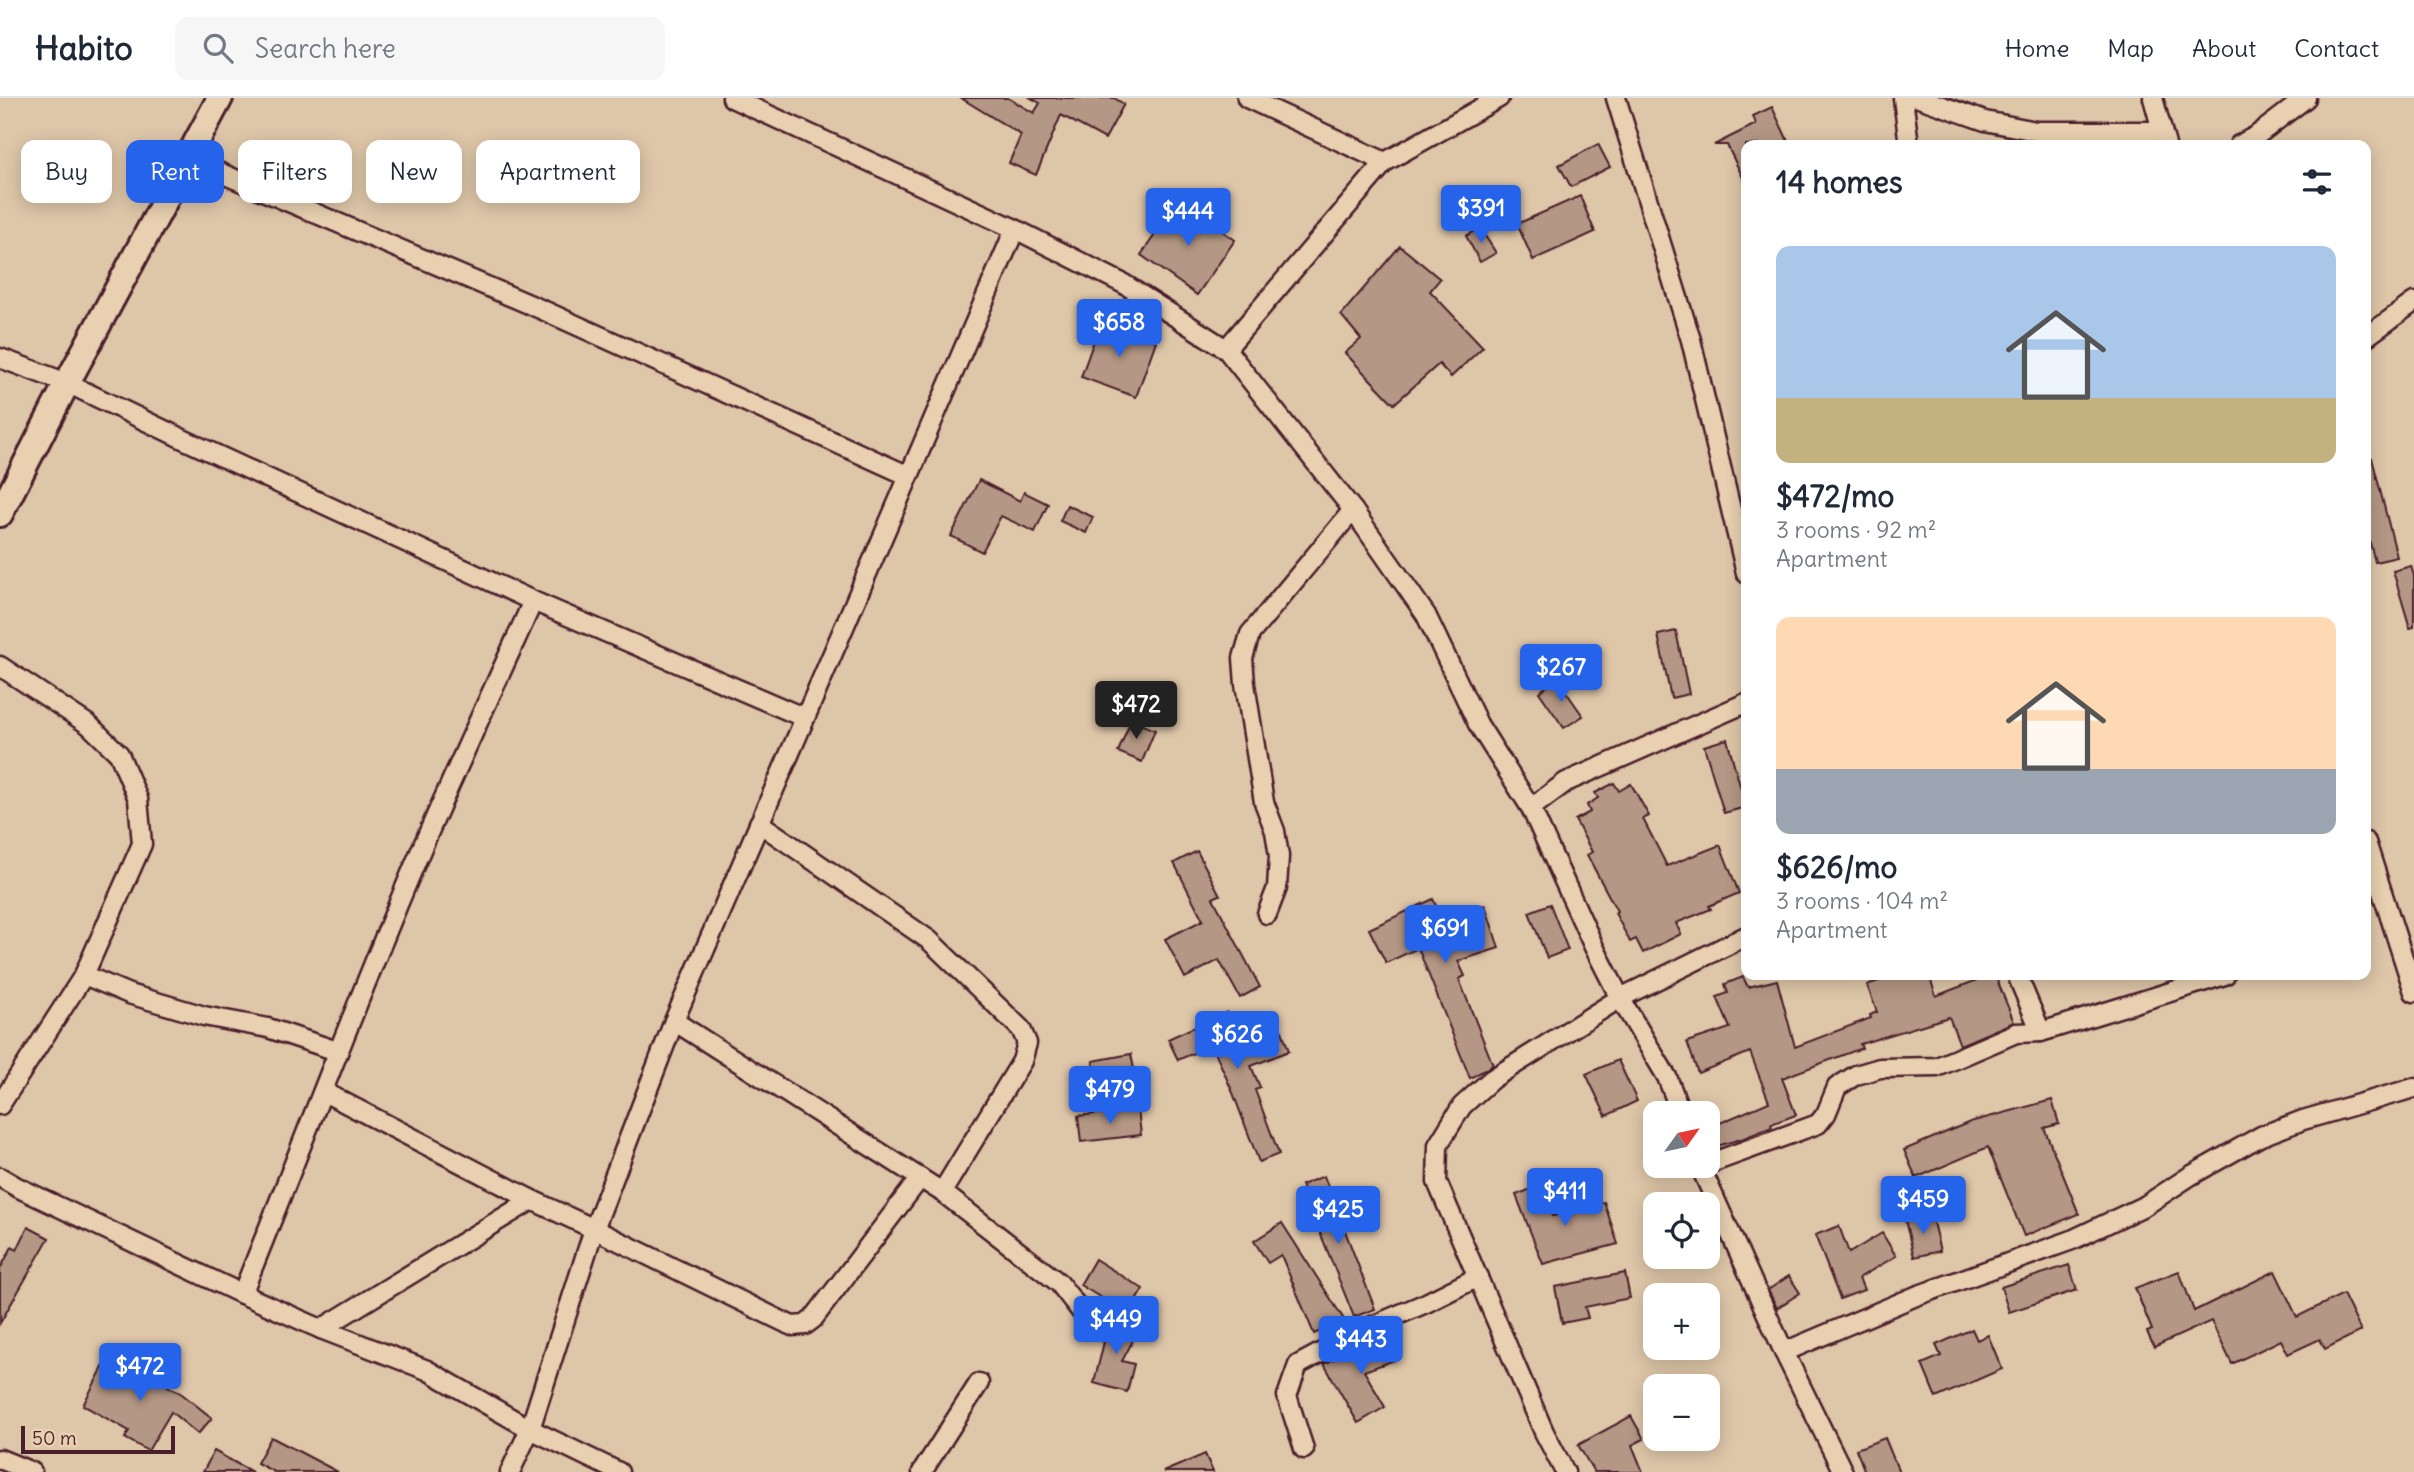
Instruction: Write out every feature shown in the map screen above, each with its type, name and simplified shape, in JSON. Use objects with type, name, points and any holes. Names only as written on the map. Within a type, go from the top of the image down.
[{"type":"street","points":[[198,140],[220,98]]},
{"type":"street","points":[[732,98],[1015,229],[1124,284],[1226,349],[1353,510],[1426,615],[1478,724],[1531,808],[1594,947],[1620,998],[1667,1077],[1676,1101]]},
{"type":"street","points":[[1247,98],[1385,162]]},
{"type":"street","points":[[1226,349],[1385,162],[1499,98]]},
{"type":"street","points":[[1616,98],[1691,340],[1739,509],[1741,527]]},
{"type":"street","points":[[1903,98],[1908,140]]},
{"type":"street","points":[[1919,98],[1985,121],[2036,131],[2163,138],[2153,98]]},
{"type":"street","points":[[2248,140],[2306,98]]},
{"type":"street","points":[[224,174],[545,311],[909,476]]},
{"type":"street","points":[[0,514],[164,203]]},
{"type":"street","points":[[510,1472],[530,1429],[594,1229],[674,1021],[1015,229]]},
{"type":"street","points":[[2371,333],[2414,302]]},
{"type":"street","points":[[0,358],[67,383],[533,601],[805,718]]},
{"type":"street","points":[[1267,914],[1277,888],[1279,856],[1275,831],[1264,802],[1253,744],[1243,658],[1251,634],[1353,510]]},
{"type":"street","points":[[242,1294],[324,1092],[337,1051],[419,856],[533,601]]},
{"type":"street","points":[[0,666],[89,725],[119,754],[138,799],[142,844],[84,975],[0,1105]]},
{"type":"street","points":[[1531,808],[1566,782],[1741,705]]},
{"type":"street","points":[[759,823],[929,940],[1021,1029],[1027,1043],[1021,1061],[942,1192]]},
{"type":"street","points":[[2371,858],[2414,992]]},
{"type":"street","points":[[1565,1472],[1544,1432],[1437,1182],[1438,1145],[1462,1107],[1492,1079],[1620,998],[1741,938]]},
{"type":"street","points":[[84,975],[129,994],[204,1016],[268,1028],[337,1051]]},
{"type":"street","points":[[2019,980],[2041,1032]]},
{"type":"street","points":[[1720,1160],[1818,1124],[1826,1114],[1837,1087],[1856,1075],[1881,1068],[1937,1067],[2016,1034],[2041,1032],[2209,980]]},
{"type":"street","points":[[674,1021],[942,1192],[1059,1283],[1087,1318]]},
{"type":"street","points":[[1784,1352],[1916,1296],[2072,1240],[2146,1205],[2190,1176],[2261,1136],[2303,1120],[2414,1088]]},
{"type":"street","points":[[324,1092],[532,1200],[792,1326],[804,1325],[813,1319],[920,1178]]},
{"type":"street","points":[[0,1177],[242,1294],[321,1329],[427,1370],[530,1429],[620,1472]]},
{"type":"street","points":[[1706,1178],[1784,1352],[1843,1472]]},
{"type":"street","points":[[321,1329],[532,1200]]},
{"type":"street","points":[[1304,1448],[1287,1396],[1298,1364],[1365,1329],[1478,1277]]},
{"type":"street","points":[[922,1472],[979,1383]]},
{"type":"street","points":[[0,1459],[32,1472]]},
{"type":"building","points":[[961,98],[1008,98],[1034,113],[1040,103],[1031,98],[1114,98],[1124,104],[1105,139],[1061,115],[1036,175],[1009,163],[1021,135]]},
{"type":"building","points":[[1772,107],[1788,140],[1741,140],[1741,174],[1727,145],[1714,145],[1756,124],[1753,116]]},
{"type":"building","points":[[1598,144],[1610,167],[1571,187],[1559,165]]},
{"type":"building","points":[[1580,196],[1595,232],[1533,260],[1517,224]]},
{"type":"building","points":[[1179,200],[1235,240],[1197,295],[1141,255]]},
{"type":"building","points":[[1480,228],[1496,253],[1480,262],[1466,236]]},
{"type":"building","points":[[1400,246],[1440,279],[1430,291],[1483,347],[1451,377],[1439,364],[1394,404],[1345,353],[1361,339],[1341,315]]},
{"type":"building","points":[[1101,321],[1156,341],[1136,397],[1081,377]]},
{"type":"building","points":[[2371,458],[2397,557],[2375,562],[2371,547]]},
{"type":"building","points":[[979,480],[1020,501],[1024,492],[1048,504],[1035,532],[1001,516],[982,552],[951,536]]},
{"type":"building","points":[[1067,505],[1093,517],[1086,533],[1060,521]]},
{"type":"building","points":[[2411,566],[2414,576],[2414,627],[2410,628],[2393,571]]},
{"type":"building","points":[[1676,631],[1689,694],[1671,698],[1658,635]]},
{"type":"building","points":[[1557,679],[1583,716],[1564,728],[1539,692]]},
{"type":"building","points":[[1131,720],[1155,730],[1142,762],[1118,752]]},
{"type":"building","points":[[1727,739],[1741,789],[1741,808],[1724,813],[1704,746]]},
{"type":"building","points":[[1614,783],[1619,791],[1631,784],[1649,816],[1643,819],[1667,866],[1720,845],[1739,893],[1709,906],[1711,909],[1676,923],[1681,934],[1643,953],[1636,939],[1630,942],[1615,913],[1617,911],[1587,855],[1592,852],[1575,820],[1590,812],[1587,805],[1598,798],[1595,793]]},
{"type":"building","points":[[1197,851],[1220,895],[1213,898],[1260,987],[1240,998],[1219,960],[1185,978],[1165,939],[1203,920],[1174,863]]},
{"type":"building","points":[[1433,899],[1442,919],[1485,905],[1499,948],[1458,961],[1465,976],[1459,979],[1493,1065],[1470,1078],[1418,948],[1386,963],[1369,929]]},
{"type":"building","points":[[1550,904],[1568,950],[1547,958],[1529,912]]},
{"type":"building","points":[[1741,978],[1748,987],[1777,980],[1795,1047],[1871,1018],[1870,1015],[1877,1012],[1867,985],[1882,980],[1931,980],[1936,996],[1977,980],[1997,980],[2014,1022],[1960,1045],[1949,1017],[1860,1044],[1862,1048],[1782,1078],[1796,1115],[1771,1124],[1772,1127],[1720,1145],[1720,1123],[1769,1102],[1750,1052],[1698,1073],[1687,1042],[1730,1028],[1717,997],[1728,993],[1725,984]]},
{"type":"building","points":[[1227,1012],[1243,1047],[1282,1031],[1289,1051],[1251,1066],[1260,1087],[1255,1090],[1279,1154],[1259,1162],[1212,1045],[1178,1060],[1168,1039]]},
{"type":"building","points":[[1131,1054],[1136,1079],[1097,1085],[1093,1061]]},
{"type":"building","points":[[1618,1060],[1637,1101],[1606,1116],[1586,1074]]},
{"type":"building","points":[[2052,1100],[2059,1124],[2044,1128],[2079,1214],[2024,1236],[1988,1147],[1916,1178],[1904,1150],[1970,1122]]},
{"type":"building","points":[[1138,1109],[1141,1135],[1081,1142],[1078,1116]]},
{"type":"building","points":[[1324,1176],[1375,1309],[1354,1317],[1301,1185]]},
{"type":"building","points":[[1541,1185],[1553,1216],[1604,1202],[1618,1244],[1543,1264],[1516,1195]]},
{"type":"building","points":[[1931,1214],[1940,1251],[1914,1257],[1905,1220]]},
{"type":"building","points":[[1282,1223],[1345,1321],[1314,1334],[1281,1255],[1268,1263],[1254,1241]]},
{"type":"building","points":[[1839,1226],[1849,1253],[1882,1233],[1896,1256],[1859,1278],[1864,1290],[1840,1299],[1815,1235]]},
{"type":"building","points":[[28,1227],[49,1238],[0,1323],[0,1269],[12,1247],[17,1250]]},
{"type":"building","points":[[1095,1259],[1143,1289],[1128,1314],[1080,1285]]},
{"type":"building","points":[[2069,1265],[2077,1290],[2009,1312],[2001,1287]]},
{"type":"building","points":[[2179,1271],[2194,1311],[2275,1271],[2297,1317],[2343,1294],[2361,1331],[2325,1349],[2320,1339],[2288,1354],[2281,1340],[2232,1364],[2211,1321],[2154,1347],[2147,1332],[2152,1330],[2135,1288]]},
{"type":"building","points":[[1625,1273],[1630,1298],[1585,1307],[1588,1318],[1562,1323],[1555,1287]]},
{"type":"building","points":[[1789,1276],[1800,1293],[1777,1308],[1768,1290]]},
{"type":"building","points":[[1113,1316],[1139,1329],[1122,1361],[1134,1364],[1127,1392],[1094,1383],[1104,1342],[1100,1340]]},
{"type":"building","points":[[1972,1329],[1977,1340],[1988,1335],[2002,1369],[1936,1398],[1922,1364],[1941,1356],[1936,1345]]},
{"type":"building","points":[[1385,1333],[1395,1360],[1364,1371],[1385,1407],[1358,1423],[1324,1364]]},
{"type":"building","points":[[110,1354],[182,1394],[212,1418],[198,1434],[171,1412],[148,1451],[125,1438],[129,1431],[83,1405]]},
{"type":"building","points":[[1631,1416],[1643,1437],[1632,1445],[1643,1472],[1594,1472],[1578,1445]]},
{"type":"building","points":[[271,1437],[338,1472],[274,1472],[257,1463]]},
{"type":"building","points":[[1885,1438],[1899,1472],[1865,1472],[1856,1449]]},
{"type":"building","points":[[214,1451],[252,1472],[203,1472]]},
{"type":"building","points":[[1205,1454],[1213,1472],[1163,1472]]}]
